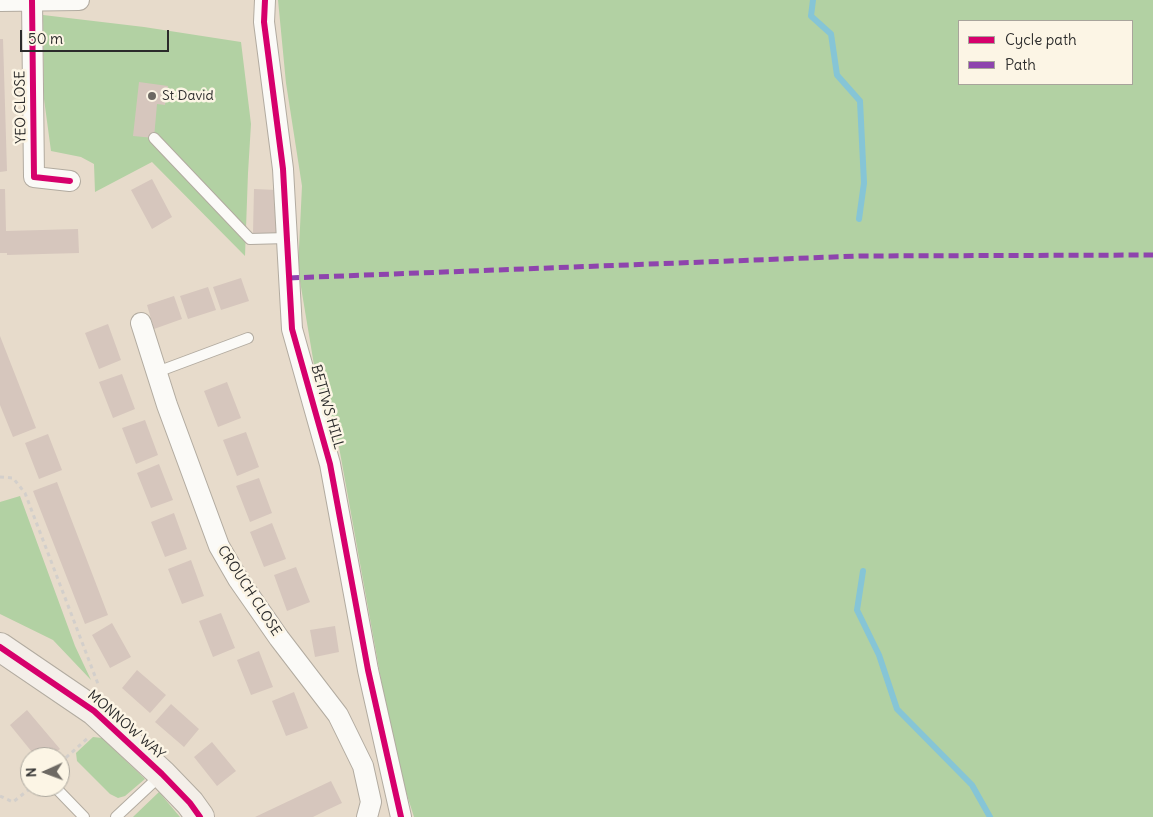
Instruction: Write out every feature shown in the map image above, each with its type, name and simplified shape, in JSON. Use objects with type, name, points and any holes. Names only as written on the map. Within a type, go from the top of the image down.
[{"type":"street","name":"YEO CLOSE","points":[[32,0],[34,177],[70,181]]},
{"type":"street","points":[[0,1],[79,0]]},
{"type":"street","name":"BETTWS HILL","points":[[265,0],[264,22],[283,169],[292,329],[330,464],[368,670],[400,817]]},
{"type":"street","name":"CROUCH CLOSE","points":[[140,323],[167,406],[219,546],[238,579],[279,638],[338,715],[363,766],[371,802],[367,817]]},
{"type":"street","name":"MONNOW WAY","points":[[0,647],[97,715],[162,774],[190,803],[200,817]]},
{"type":"lane","points":[[154,138],[250,239],[287,238]]},
{"type":"lane","points":[[156,372],[248,338]]},
{"type":"lane","points":[[116,817],[162,774]]},
{"type":"lane","points":[[65,797],[84,817]]},
{"type":"path","points":[[0,477],[13,478],[24,493],[98,685],[97,715],[70,750]]},
{"type":"path","points":[[0,796],[13,802],[20,796]]},
{"type":"green space","points":[[278,0],[1153,0],[1153,817],[414,817],[395,757],[339,447],[315,371],[298,269],[302,186],[286,83]]},
{"type":"green space","points":[[43,15],[144,27],[241,42],[251,124],[245,256],[152,162],[95,192],[94,164],[81,157],[51,151],[44,99]]},
{"type":"green space","points":[[20,496],[75,646],[91,680],[53,640],[0,614],[0,502]]},
{"type":"green space","points":[[93,737],[102,738],[145,779],[125,796],[118,798],[110,794],[77,761],[76,753]]},
{"type":"green space","points":[[159,792],[180,817],[133,817],[135,815]]},
{"type":"building","points":[[0,39],[3,39],[7,171],[0,172]]},
{"type":"building","points":[[139,82],[168,86],[165,105],[157,104],[154,138],[133,136]]},
{"type":"building","points":[[152,179],[172,217],[152,229],[131,190]]},
{"type":"building","points":[[0,189],[5,189],[6,231],[78,229],[79,253],[7,255],[7,253],[0,253]]},
{"type":"building","points":[[254,189],[277,190],[276,234],[253,233]]},
{"type":"building","points":[[241,278],[249,301],[221,310],[213,287]]},
{"type":"building","points":[[208,287],[216,310],[188,319],[180,296]]},
{"type":"building","points":[[174,296],[182,319],[154,329],[147,305]]},
{"type":"building","points":[[108,324],[121,360],[99,369],[85,333]]},
{"type":"building","points":[[0,336],[36,428],[13,437],[0,405]]},
{"type":"building","points":[[122,374],[135,409],[113,418],[99,382]]},
{"type":"building","points":[[227,382],[241,418],[218,427],[204,391]]},
{"type":"building","points":[[145,420],[158,455],[136,464],[122,428]]},
{"type":"building","points":[[246,432],[259,467],[237,476],[223,440]]},
{"type":"building","points":[[48,434],[62,470],[39,479],[25,443]]},
{"type":"building","points":[[159,464],[173,500],[151,508],[137,473]]},
{"type":"building","points":[[259,478],[272,513],[250,522],[236,486]]},
{"type":"building","points":[[57,482],[108,615],[85,624],[33,491]]},
{"type":"building","points":[[174,513],[187,549],[165,557],[151,522]]},
{"type":"building","points":[[272,523],[286,559],[264,567],[250,532]]},
{"type":"building","points":[[191,560],[204,596],[182,604],[168,569]]},
{"type":"building","points":[[296,567],[310,602],[287,611],[274,575]]},
{"type":"building","points":[[221,613],[235,648],[213,657],[199,621]]},
{"type":"building","points":[[112,623],[131,657],[110,668],[92,635]]},
{"type":"building","points":[[335,626],[339,652],[315,657],[310,630]]},
{"type":"building","points":[[259,651],[273,687],[251,695],[237,660]]},
{"type":"building","points":[[137,670],[166,695],[150,713],[122,688]]},
{"type":"building","points":[[294,692],[308,728],[286,736],[272,701]]},
{"type":"building","points":[[171,704],[199,729],[184,747],[155,722]]},
{"type":"building","points":[[27,710],[58,747],[28,747],[10,725]]},
{"type":"building","points":[[212,742],[236,771],[217,786],[194,757]]},
{"type":"building","points":[[331,781],[342,803],[313,817],[255,817]]},
{"type":"waterway","points":[[813,0],[811,16],[831,34],[837,75],[860,101],[864,183],[859,219]]},
{"type":"waterway","points":[[863,571],[857,610],[879,655],[897,709],[972,785],[990,817]]},
{"type":"marked path","points":[[289,278],[859,256],[1153,255]]},
{"type":"cycle path","points":[[32,0],[34,177],[70,181]]},
{"type":"cycle path","points":[[265,0],[264,22],[283,169],[292,329],[330,464],[368,670],[401,817]]},
{"type":"cycle path","points":[[0,647],[94,711],[162,774],[190,803],[200,817]]},
{"type":"place","name":"St David","points":[[152,96]]}]
